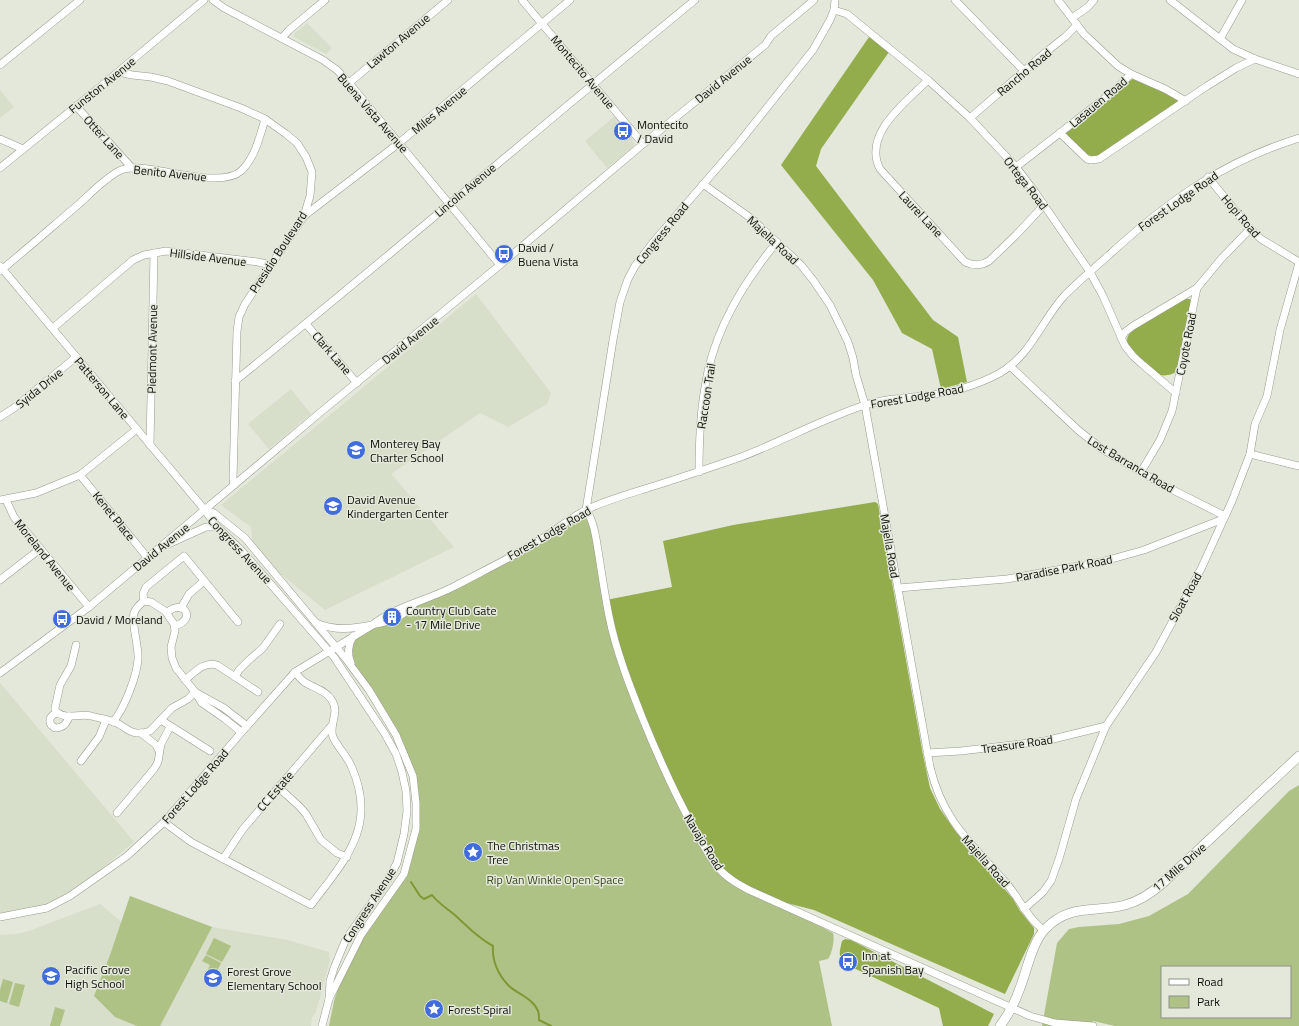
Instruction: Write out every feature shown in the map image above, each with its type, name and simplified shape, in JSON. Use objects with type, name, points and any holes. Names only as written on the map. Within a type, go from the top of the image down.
[{"type":"main road","name":"17 Mile Drive","points":[[1000,1026],[1012,1008],[1030,960],[1044,931],[1056,920],[1071,912],[1124,905],[1147,895],[1164,882],[1299,756]]},
{"type":"street","points":[[0,65],[80,0]]},
{"type":"street","name":"Funston Avenue","points":[[0,168],[119,72],[204,0]]},
{"type":"street","name":"Buena Vista Avenue","points":[[213,0],[224,8],[331,65],[349,83],[500,265]]},
{"type":"street","points":[[282,38],[289,30],[325,0]]},
{"type":"street","name":"Lawton Avenue","points":[[349,83],[448,0]]},
{"type":"street","name":"Montecito Avenue","points":[[522,0],[643,144]]},
{"type":"street","name":"Miles Avenue","points":[[304,216],[399,144],[570,0]]},
{"type":"street","name":"Lincoln Avenue","points":[[236,381],[695,0]]},
{"type":"street","name":"David Avenue","points":[[0,673],[89,607],[643,144],[765,45],[771,36],[814,0]]},
{"type":"street","name":"Congress Road","points":[[586,510],[613,340],[624,291],[632,272],[643,255],[702,184],[738,144],[814,50],[830,20],[834,10],[835,0]]},
{"type":"street","points":[[955,0],[1024,71]]},
{"type":"street","points":[[1058,0],[1077,25],[1109,58],[1131,74]]},
{"type":"street","points":[[1072,18],[1088,7],[1094,0]]},
{"type":"street","points":[[1170,0],[1233,49],[1255,59],[1299,74]]},
{"type":"street","points":[[1220,39],[1242,0]]},
{"type":"street","name":"Ortega Road","points":[[834,10],[847,14],[928,80],[970,118],[1016,167],[1090,272],[1103,296],[1121,338],[1133,356],[1176,393]]},
{"type":"street","name":"Rancho Road","points":[[970,118],[1077,25]]},
{"type":"street","points":[[1060,133],[1087,159],[1099,159],[1236,68],[1255,59]]},
{"type":"street","name":"Presidio Boulevard","points":[[119,72],[160,78],[241,108],[265,119],[297,143],[310,164],[312,172],[310,196],[304,216],[270,265],[245,304],[239,317],[237,331],[234,485]]},
{"type":"street","name":"Lasauen Road","points":[[1016,167],[1114,91],[1131,74],[1165,89],[1186,101]]},
{"type":"street","name":"Laurel Lane","points":[[928,80],[889,120],[881,131],[876,156],[880,169],[965,262],[976,266],[990,261],[1044,205]]},
{"type":"street","name":"Otter Lane","points":[[76,106],[132,168]]},
{"type":"street","name":"Benito Avenue","points":[[1,269],[102,184],[120,171],[132,168],[147,168],[182,174],[222,178],[235,175],[243,168],[253,154],[265,119]]},
{"type":"street","name":"Forest Lodge Road","points":[[0,917],[47,908],[70,896],[127,856],[164,822],[241,732],[295,672],[371,626],[380,618],[449,589],[524,550],[586,510],[765,448],[826,420],[865,405],[886,400],[955,391],[987,379],[1010,366],[1024,353],[1064,296],[1152,217],[1208,177],[1237,161],[1299,138]]},
{"type":"street","points":[[0,139],[23,149]]},
{"type":"street","name":"Hopi Road","points":[[1208,177],[1250,229],[1261,239],[1299,263]]},
{"type":"street","name":"Majella Road","points":[[702,184],[752,219],[777,242],[813,280],[830,305],[848,342],[865,405],[927,753],[937,792],[953,822],[963,835],[1009,886],[1024,909],[1044,931]]},
{"type":"street","name":"Coyote Road","points":[[1141,472],[1168,424],[1176,393],[1197,288],[1221,259],[1250,229]]},
{"type":"street","name":"Raccoon Trail","points":[[699,472],[700,423],[705,386],[714,348],[728,315],[746,284],[777,242]]},
{"type":"street","name":"Hillside Avenue","points":[[53,328],[133,260],[144,255],[166,251],[258,262],[270,265]]},
{"type":"street","name":"Piedmont Avenue","points":[[150,445],[154,253]]},
{"type":"street","name":"Sloat Road","points":[[1024,909],[1043,892],[1051,881],[1059,859],[1076,799],[1106,726],[1156,652],[1189,592],[1224,518],[1250,454],[1255,424],[1267,396],[1280,330],[1299,263]]},
{"type":"street","name":"Patterson Lane","points":[[1,269],[53,328],[204,510]]},
{"type":"street","points":[[1121,338],[1125,332],[1133,326],[1197,288]]},
{"type":"street","name":"Clark Lane","points":[[306,324],[357,383]]},
{"type":"street","name":"Syida Drive","points":[[0,417],[14,408],[76,357]]},
{"type":"street","name":"Lost Barranca Road","points":[[1010,366],[1078,430],[1102,449],[1224,518]]},
{"type":"street","points":[[3,500],[36,492],[80,475],[137,429]]},
{"type":"street","points":[[1250,454],[1299,466]]},
{"type":"street","name":"Kenet Place","points":[[80,475],[147,557]]},
{"type":"street","name":"Moreland Avenue","points":[[3,500],[14,517],[89,607]]},
{"type":"street","name":"Congress Avenue","points":[[204,510],[217,527],[242,551],[332,649],[353,669],[369,690],[396,735],[406,755],[413,776],[417,821],[404,874],[361,936],[329,999]]},
{"type":"street","name":"Congress Avenue","points":[[204,510],[214,513],[245,538],[315,623],[386,734],[396,754],[402,772],[406,791],[407,811],[404,834],[396,863],[387,881],[346,939],[330,981],[329,999],[322,1026]]},
{"type":"street","name":"Navajo Road","points":[[586,510],[591,517],[595,534],[608,611],[615,642],[635,700],[663,769],[703,844],[721,870],[736,884],[1012,1008],[1046,1021],[1093,1026]]},
{"type":"street","name":"Paradise Park Road","points":[[898,588],[1008,579],[1101,562],[1144,550],[1224,518]]},
{"type":"street","points":[[158,548],[206,526],[217,527]]},
{"type":"street","points":[[0,580],[40,549]]},
{"type":"street","points":[[144,601],[143,594],[146,587],[184,556],[238,622]]},
{"type":"street","points":[[181,608],[189,594],[204,581]]},
{"type":"street","points":[[81,761],[110,721],[119,714],[122,707],[137,666],[138,653],[133,615],[137,607],[144,601],[151,602],[167,613],[175,626],[171,644],[171,652],[176,668],[202,703],[226,719],[241,732]]},
{"type":"street","points":[[167,613],[172,608],[181,608],[186,612],[186,619],[182,623],[175,626]]},
{"type":"street","points":[[315,623],[340,629],[371,626]]},
{"type":"street","points":[[235,677],[239,670],[263,648],[280,624]]},
{"type":"street","points":[[353,636],[349,645],[348,656],[353,669]]},
{"type":"street","points":[[57,713],[55,708],[60,685],[71,666],[76,645]]},
{"type":"street","points":[[185,680],[203,666],[208,664],[217,665],[258,692]]},
{"type":"street","points":[[164,822],[192,842],[311,906],[351,850],[358,832],[361,799],[359,787],[352,767],[334,740],[332,725],[335,718],[335,712],[332,700],[323,691],[305,683],[295,672]]},
{"type":"street","points":[[141,733],[150,731],[172,708],[195,692]]},
{"type":"street","points":[[195,692],[224,708],[247,726]]},
{"type":"street","points":[[69,716],[62,727],[55,728],[51,725],[50,720],[52,715],[57,713],[69,716],[80,714],[110,721],[126,730],[141,733],[149,738],[159,750]]},
{"type":"street","points":[[161,720],[210,751]]},
{"type":"street","name":"CC Estate","points":[[223,859],[243,829],[332,725]]},
{"type":"street","name":"Treasure Road","points":[[927,753],[960,752],[1045,742],[1106,726]]},
{"type":"street","points":[[117,813],[158,762],[161,744],[170,727]]},
{"type":"street","points":[[278,787],[299,806],[312,822],[324,843],[337,853],[346,857]]},
{"type":"shaded area","points":[[307,23],[332,48],[326,54],[294,37],[294,34]]},
{"type":"shaded area","points":[[0,90],[14,107],[0,118]]},
{"type":"shaded area","points":[[615,116],[631,136],[634,144],[633,147],[607,168],[585,141]]},
{"type":"shaded area","name":"Monterey Bay Charter School","points":[[476,294],[551,393],[547,404],[508,427],[480,413],[391,474],[454,547],[325,610],[260,557],[253,547],[251,527],[221,505]]},
{"type":"shaded area","points":[[291,389],[311,414],[269,449],[248,424]]},
{"type":"shaded area","points":[[0,683],[134,842],[87,881],[43,907],[0,915]]},
{"type":"shaded area","name":"Forest Grove Elementary School","points":[[130,896],[212,927],[287,940],[329,952],[330,960],[316,1012],[312,1018],[311,1026],[0,1026],[0,935],[29,931],[100,904],[122,922]]},
{"type":"green space","points":[[869,37],[889,52],[821,149],[816,166],[933,320],[958,337],[967,382],[941,389],[932,349],[902,333],[873,280],[781,165]]},
{"type":"green space","points":[[1134,78],[1140,79],[1177,100],[1177,103],[1097,157],[1093,157],[1084,152],[1065,134]]},
{"type":"green space","points":[[1186,299],[1190,299],[1191,301],[1177,371],[1173,374],[1159,375],[1150,368],[1132,349],[1127,342],[1128,337],[1131,332],[1146,321]]},
{"type":"green space","points":[[875,502],[878,504],[930,788],[940,809],[956,832],[1013,899],[1020,911],[1034,928],[1034,934],[1005,994],[814,910],[767,898],[728,877],[703,844],[635,700],[606,600],[672,587],[663,541],[733,525]]},
{"type":"green space","name":"Rip Van Winkle Open Space","points":[[586,510],[591,517],[606,600],[767,898],[833,933],[832,950],[828,959],[819,961],[832,1026],[329,1026],[334,1001],[340,983],[361,935],[399,883],[408,860],[416,803],[406,755],[353,669],[350,641],[416,602],[449,589]]},
{"type":"green space","points":[[1299,785],[1299,1026],[1115,1026],[1093,1021],[1091,1026],[1042,1026],[1057,943],[1069,929],[1119,924],[1149,916],[1188,894],[1289,791]]},
{"type":"green space","points":[[130,896],[212,927],[160,1026],[137,1026],[115,1017],[94,996]]},
{"type":"green space","points":[[214,938],[231,946],[222,962],[206,954]]},
{"type":"green space","points":[[845,939],[851,940],[994,1014],[988,1026],[943,1026],[939,1008],[845,964],[840,956],[840,947],[842,941]]},
{"type":"green space","points":[[206,955],[221,963],[213,979],[205,975],[210,965],[202,961]]},
{"type":"green space","points":[[3,979],[13,982],[7,1003],[0,1001],[0,990]]},
{"type":"green space","points":[[15,983],[25,985],[19,1007],[9,1004]]},
{"type":"green space","points":[[55,1007],[65,1010],[60,1026],[50,1026]]},
{"type":"waterway","points":[[411,882],[420,896],[424,899],[432,895],[478,936],[493,946],[495,962],[504,981],[536,1007],[539,1014],[539,1020],[551,1026]]},
{"type":"place","name":"Montecito / David","points":[[623,131]]},
{"type":"place","name":"David / Buena Vista","points":[[504,254]]},
{"type":"place","name":"Monterey Bay Charter School","points":[[356,450]]},
{"type":"place","name":"David Avenue Kindergarten Center","points":[[333,506]]},
{"type":"place","name":"Country Club Gate - 17 Mile Drive","points":[[392,617]]},
{"type":"place","name":"David / Moreland","points":[[62,619]]},
{"type":"place","name":"The Christmas Tree","points":[[473,852]]},
{"type":"place","name":"Inn at Spanish Bay","points":[[848,962]]},
{"type":"place","name":"Pacific Grove High School","points":[[51,976]]},
{"type":"place","name":"Forest Grove Elementary School","points":[[213,978]]},
{"type":"place","name":"Forest Spiral","points":[[434,1009]]}]
